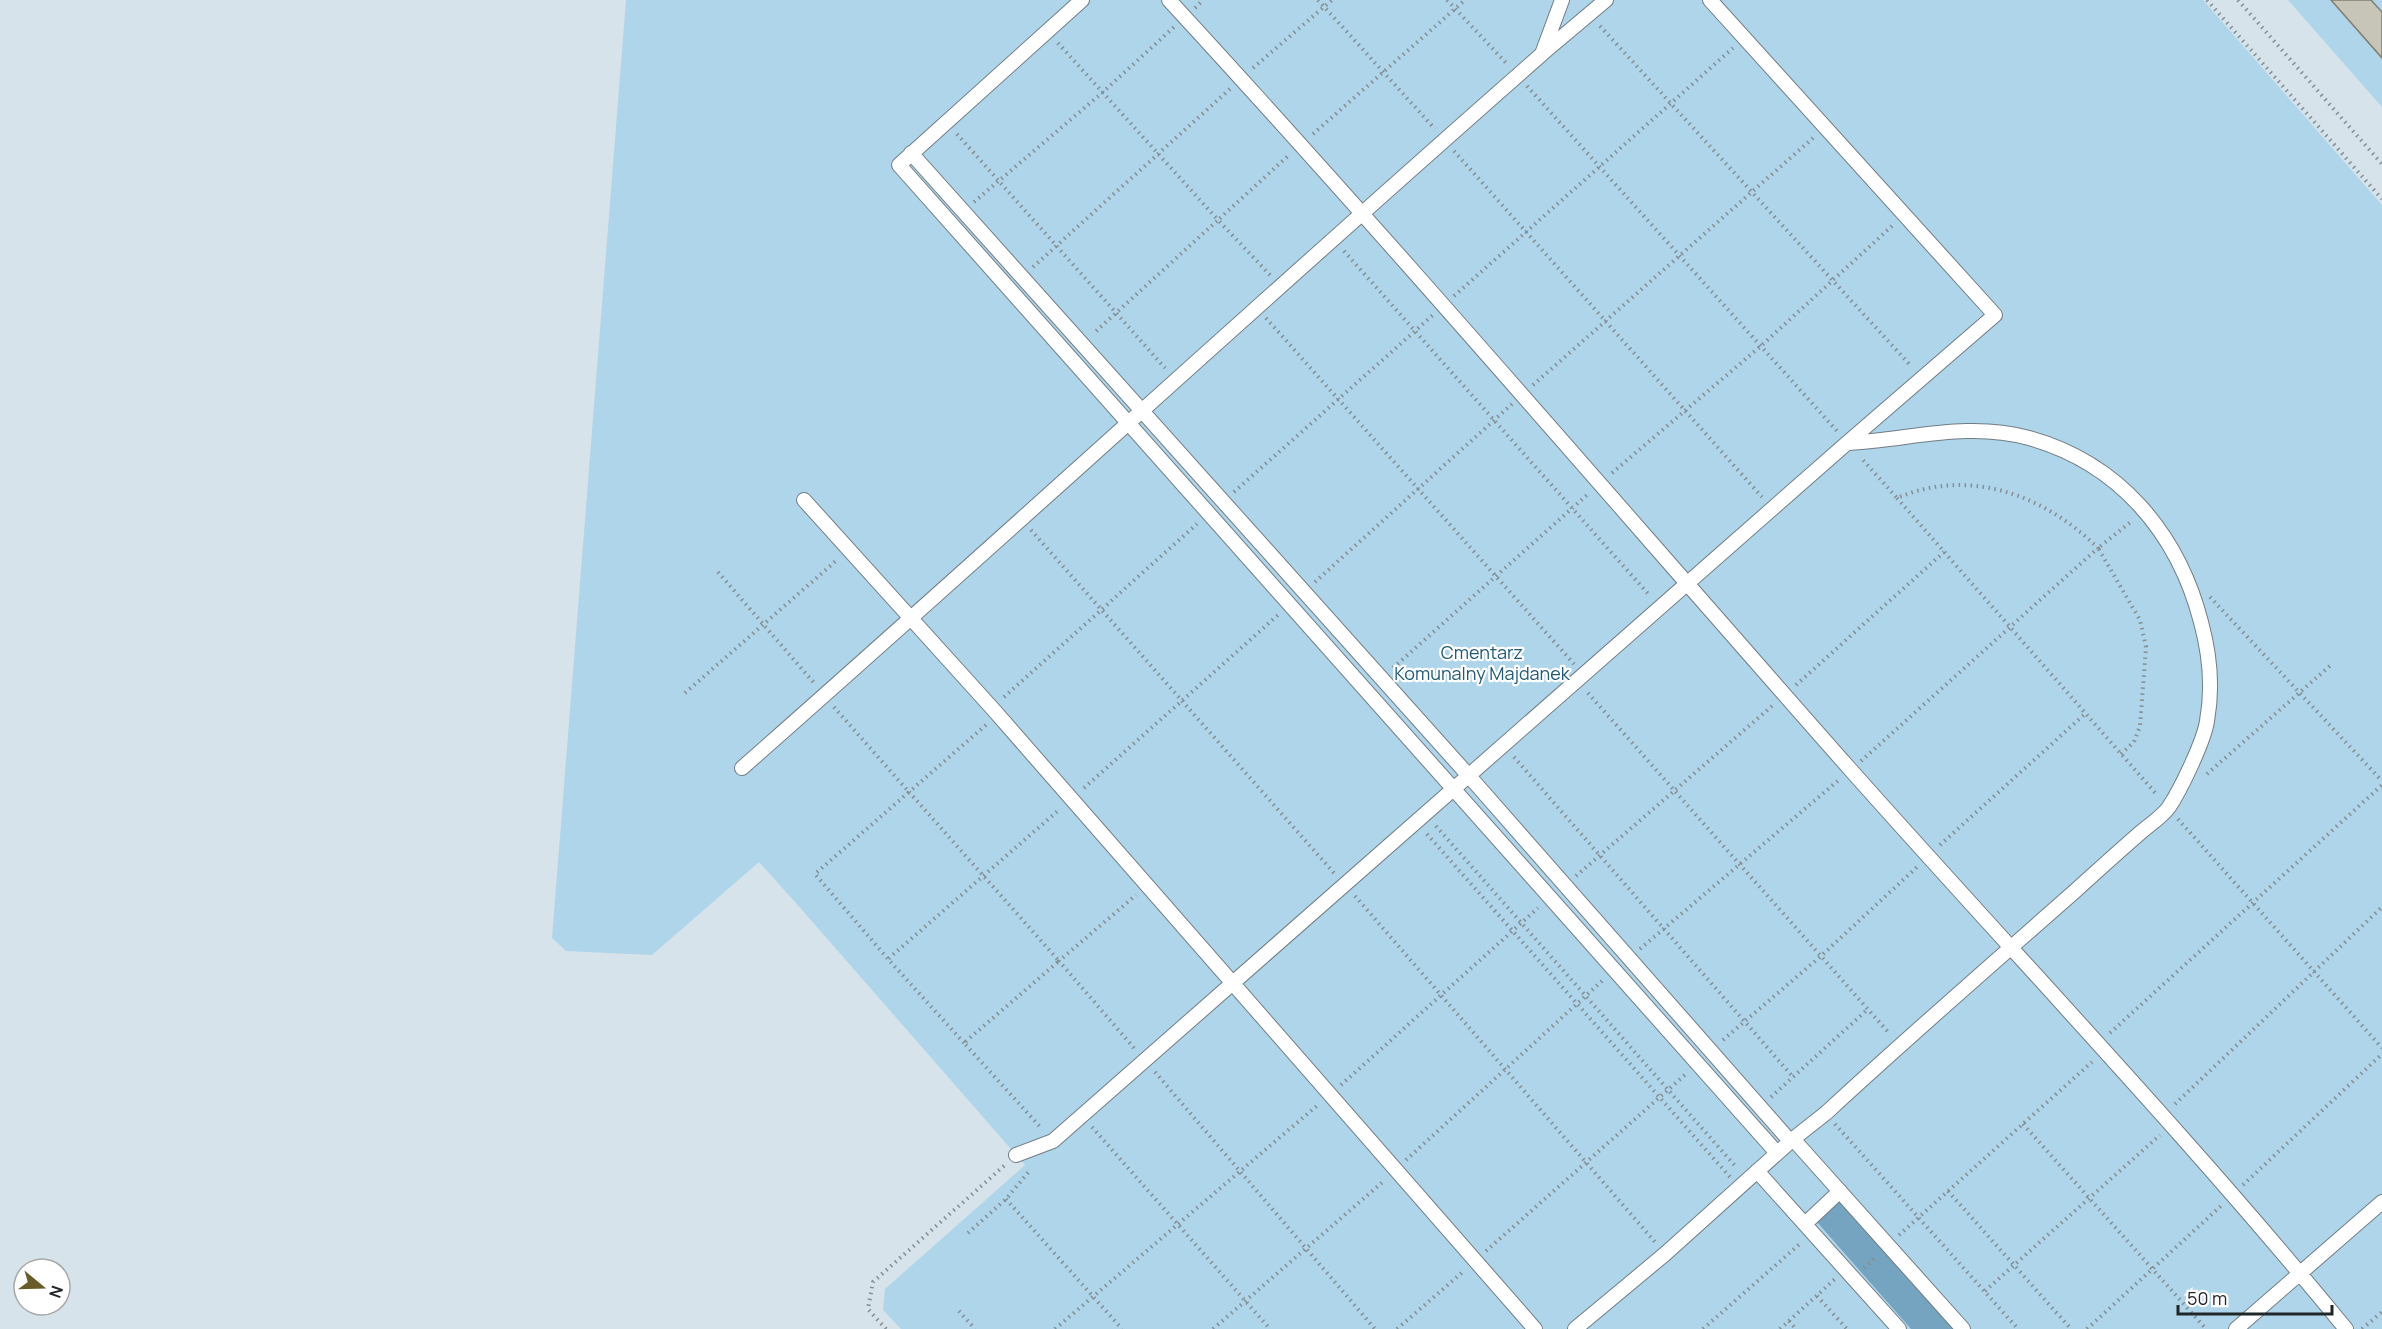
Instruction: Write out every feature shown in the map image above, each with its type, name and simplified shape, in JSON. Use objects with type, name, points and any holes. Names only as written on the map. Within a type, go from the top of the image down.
[{"type":"street","points":[[1082,0],[899,165],[1777,1153]]},
{"type":"street","points":[[1169,0],[1523,394],[1851,770],[2234,1194],[2346,1329]]},
{"type":"street","points":[[1542,54],[1562,0]]},
{"type":"street","points":[[742,768],[912,619],[1175,378],[1606,0]]},
{"type":"street","points":[[1017,1155],[1053,1141],[1995,315],[1710,0]]},
{"type":"street","points":[[911,153],[1469,776],[1710,1052],[1840,1191],[1963,1329]]},
{"type":"street","points":[[1575,1329],[1665,1254],[1791,1140],[1826,1113],[2168,808],[2208,721],[2211,693],[2208,647],[2195,598],[2174,551],[2145,510],[2116,481],[2062,450],[2011,434],[1985,431],[1935,431],[1893,440],[1847,443]]},
{"type":"street","points":[[804,500],[995,711],[1535,1329]]},
{"type":"street","points":[[1747,1179],[1810,1227],[1899,1329]]},
{"type":"street","points":[[1810,1227],[1840,1191]]},
{"type":"street","points":[[2236,1329],[2382,1202]]},
{"type":"path","points":[[1318,0],[1772,509]]},
{"type":"path","points":[[1022,277],[1332,0]]},
{"type":"path","points":[[1447,0],[1518,75],[1680,257],[1762,345],[2168,808],[2253,901],[2312,973],[2382,1048]]},
{"type":"path","points":[[1082,344],[1382,71],[1466,0]]},
{"type":"path","points":[[2206,0],[2382,199]]},
{"type":"path","points":[[2238,0],[2382,164]]},
{"type":"path","points":[[1590,15],[1922,377]]},
{"type":"path","points":[[964,211],[1103,92],[1185,17]]},
{"type":"path","points":[[1047,31],[1280,285]]},
{"type":"path","points":[[1223,502],[1745,38]]},
{"type":"path","points":[[946,122],[1175,378]]},
{"type":"path","points":[[1304,592],[1523,394],[1825,127]]},
{"type":"path","points":[[1380,679],[1600,483],[1762,345],[1904,216]]},
{"type":"path","points":[[1334,239],[1661,608]]},
{"type":"path","points":[[1256,307],[1497,576],[1674,790],[1900,1045]]},
{"type":"path","points":[[1897,498],[1920,488],[1942,484],[1990,488],[2049,508],[2098,548],[2140,620],[2146,647],[2140,726],[2134,742],[2121,754]]},
{"type":"path","points":[[1629,958],[1741,866],[2098,548],[2145,510]]},
{"type":"path","points":[[1053,1141],[888,959],[815,874],[909,792],[1102,610],[1209,513]]},
{"type":"path","points":[[1022,519],[1345,885],[1665,1254]]},
{"type":"path","points":[[685,693],[849,550]]},
{"type":"path","points":[[1565,885],[1944,552]]},
{"type":"path","points":[[2195,598],[2211,597],[2382,781]]},
{"type":"path","points":[[888,959],[1290,605]]},
{"type":"path","points":[[2203,777],[2332,664]]},
{"type":"path","points":[[1710,1052],[1821,956],[2086,713]]},
{"type":"path","points":[[1504,746],[1793,1077]]},
{"type":"path","points":[[1919,1217],[2023,1124],[2253,901],[2382,785]]},
{"type":"path","points":[[909,792],[982,877],[1059,961],[1375,1329]]},
{"type":"path","points":[[1421,819],[1522,924],[1747,1179]]},
{"type":"path","points":[[1421,819],[1513,932],[1659,1099],[1747,1179]]},
{"type":"path","points":[[964,1043],[1148,885]]},
{"type":"path","points":[[1055,1329],[1442,997],[1550,897]]},
{"type":"path","points":[[1985,1291],[2089,1198],[2312,973],[2382,907]]},
{"type":"path","points":[[1213,1329],[1307,1250],[1615,970]]},
{"type":"path","points":[[1760,1107],[1868,1009]]},
{"type":"path","points":[[2086,1329],[2153,1270],[2382,1054]]},
{"type":"path","points":[[1397,1329],[1696,1064]]},
{"type":"path","points":[[1826,1113],[2019,1329]]},
{"type":"path","points":[[1082,1116],[1270,1329]]},
{"type":"path","points":[[2023,1124],[2206,1329]]},
{"type":"path","points":[[886,1329],[868,1309],[873,1282],[1017,1155]]},
{"type":"path","points":[[968,1233],[1006,1199],[1033,1166]]},
{"type":"path","points":[[1948,1191],[2071,1329]]},
{"type":"path","points":[[1006,1199],[1122,1329]]},
{"type":"path","points":[[1703,1329],[1810,1227]]},
{"type":"path","points":[[1780,1329],[1846,1269]]},
{"type":"path","points":[[1817,1296],[1847,1329]]},
{"type":"path","points":[[959,1311],[975,1329]]},
{"type":"path","points":[[2361,1329],[2382,1312]]},
{"type":"path","points":[[1788,1321],[1796,1329]]},
{"type":"green space","name":"Cmentarz Komunalny Majdanek","points":[[626,0],[2203,0],[2382,205],[2382,1329],[901,1329],[883,1310],[885,1289],[1025,1165],[795,902],[759,862],[652,955],[566,951],[552,938]]},
{"type":"green space","points":[[2288,0],[2382,0],[2382,107]]},
{"type":"shaded area","points":[[1840,1200],[1955,1329],[1911,1329],[1817,1222]]},
{"type":"building","points":[[2331,0],[2371,0],[2382,12],[2382,58]]}]
